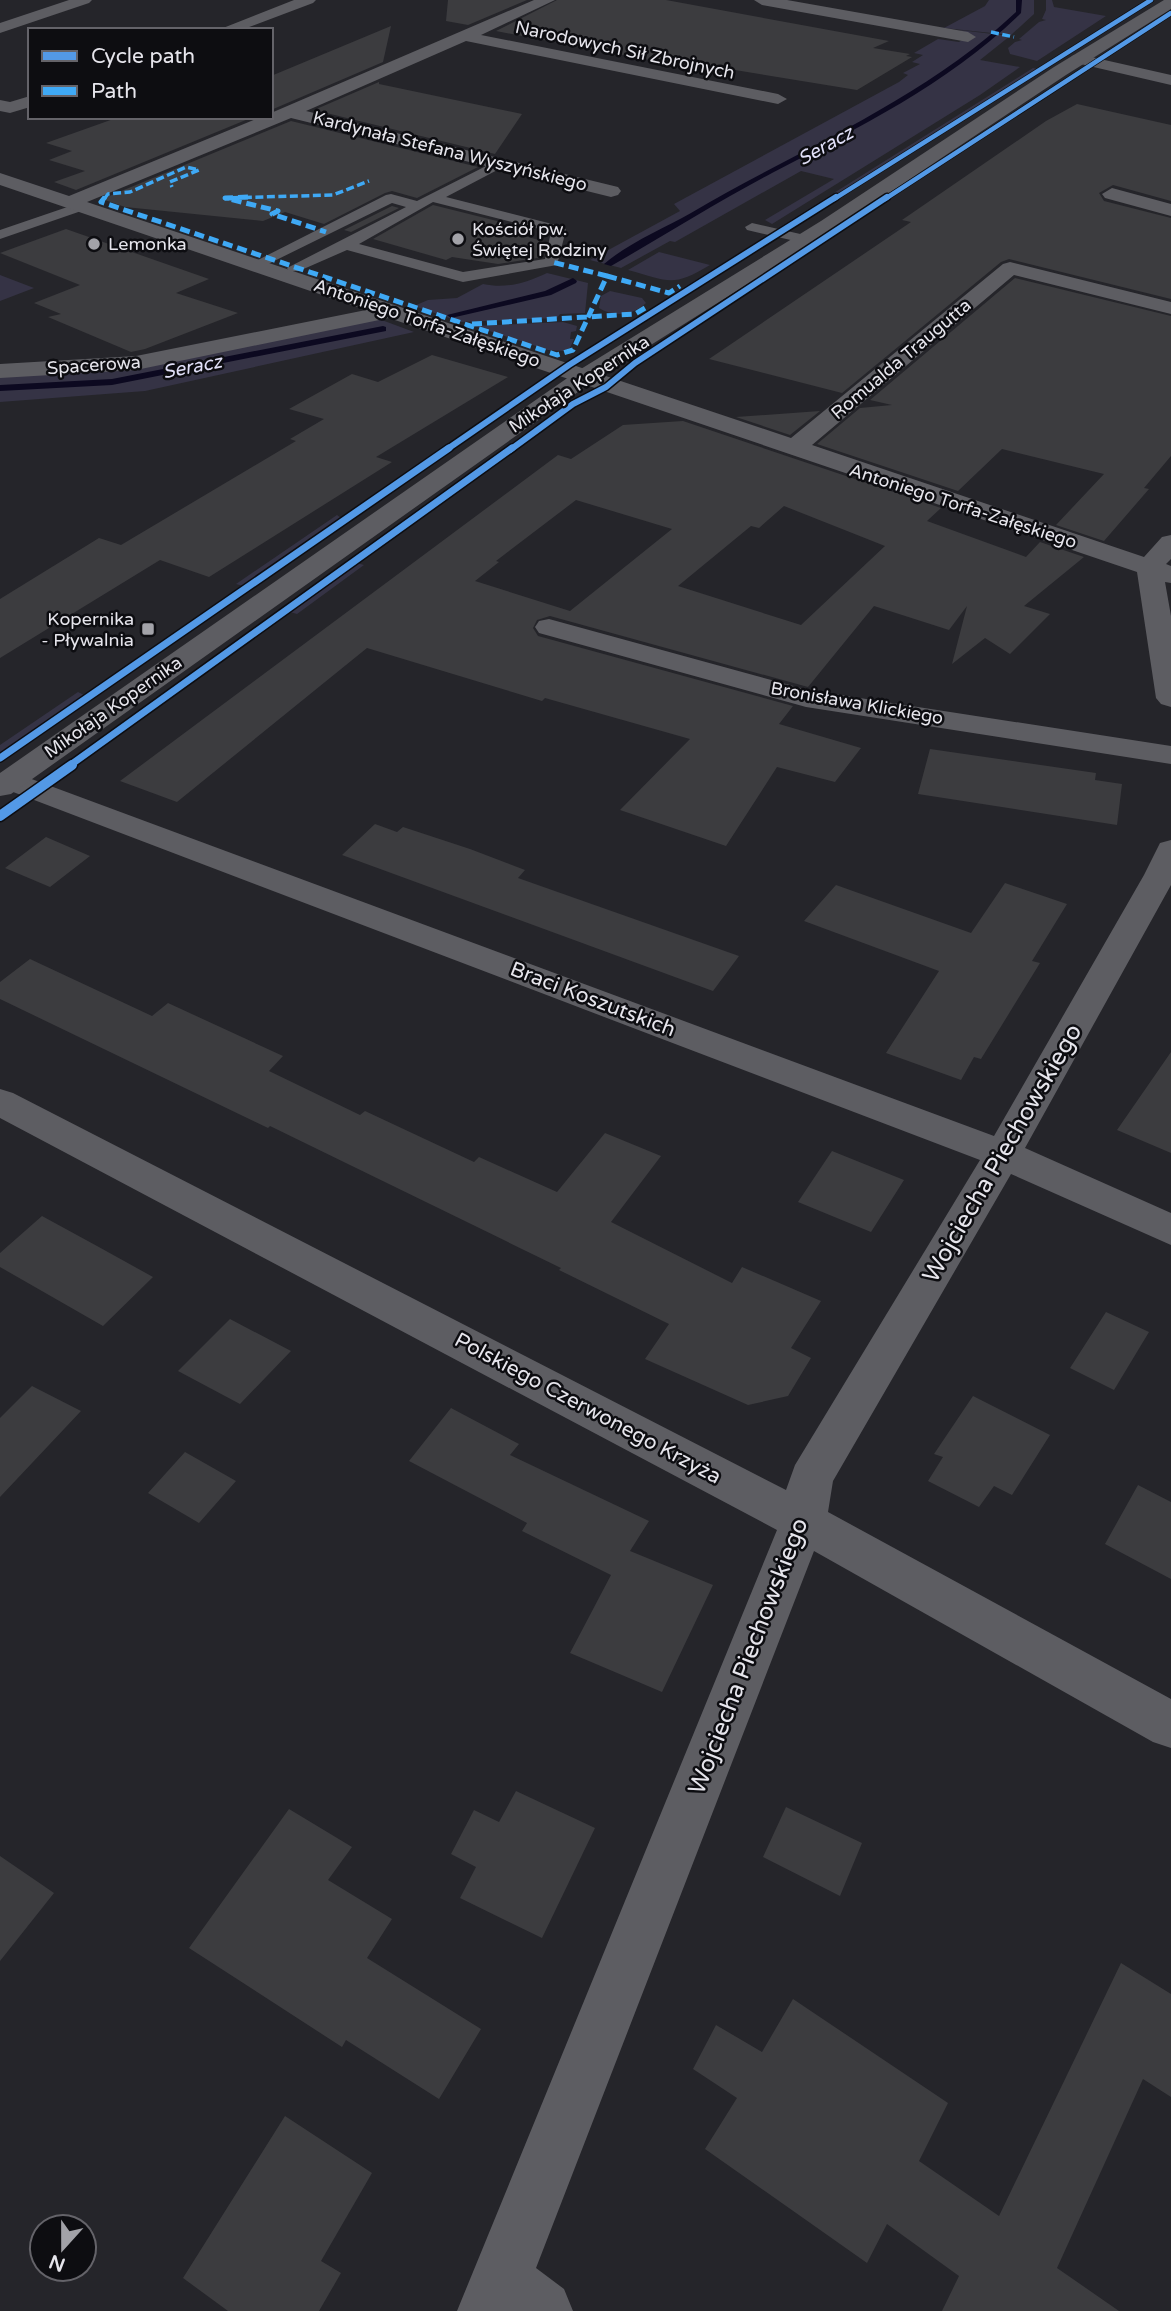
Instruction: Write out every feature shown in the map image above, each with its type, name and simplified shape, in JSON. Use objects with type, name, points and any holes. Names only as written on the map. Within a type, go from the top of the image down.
[{"type":"street","points":[[0,28],[84,0]]},
{"type":"street","points":[[231,28],[308,0]]},
{"type":"street","points":[[273,119],[547,0]]},
{"type":"street","points":[[762,0],[968,37]]},
{"type":"street","name":"Mikołaja Kopernika","points":[[5,784],[584,377],[804,239],[1078,59],[1171,2]]},
{"type":"street","name":"Narodowych Sił Zbrojnych","points":[[464,36],[778,99]]},
{"type":"street","points":[[1078,59],[1171,80]]},
{"type":"street","points":[[0,105],[10,108],[28,102]]},
{"type":"street","name":"Kardynała Stefana Wyszyńskiego","points":[[289,112],[611,191]]},
{"type":"street","points":[[76,204],[273,119]]},
{"type":"street","name":"Antoniego Torfa-Załęskiego","points":[[2,181],[257,264],[793,449],[1160,571]]},
{"type":"street","points":[[1112,194],[1171,211]]},
{"type":"street","name":"Romualda Traugutta","points":[[793,449],[1010,268],[1171,307]]},
{"type":"street","name":"Spacerowa","points":[[0,371],[136,363],[393,311]]},
{"type":"street","points":[[1171,543],[1160,571],[1171,698]]},
{"type":"street","name":"Bronisława Klickiego","points":[[549,627],[806,698],[1171,755]]},
{"type":"street","name":"Braci Koszutskich","points":[[5,784],[1003,1154],[1171,1230]]},
{"type":"street","name":"Wojciecha Piechowskiego","points":[[510,2301],[803,1521],[811,1478],[1003,1154],[1160,875],[1171,850]]},
{"type":"street","name":"Polskiego Czerwonego Krzyża","points":[[0,1102],[803,1521],[1171,1725]]},
{"type":"lane","points":[[294,268],[346,245],[498,164]]},
{"type":"lane","points":[[257,264],[391,198],[426,202],[559,230],[552,262],[463,277],[346,245]]},
{"type":"lane","points":[[0,235],[76,204]]},
{"type":"lane","points":[[752,227],[804,239]]},
{"type":"shaded area","points":[[989,0],[1034,0],[1034,14],[1011,35],[944,28],[985,6]]},
{"type":"shaded area","points":[[1046,0],[1052,0],[1054,7],[1106,16],[1037,61],[1010,54],[1008,48],[1022,40],[1019,39],[1039,22],[1046,20],[1042,19]]},
{"type":"shaded area","points":[[959,30],[1010,36],[980,60],[1020,67],[980,95],[772,224],[765,220],[834,179],[801,171],[675,242],[670,241],[621,268],[590,260],[680,211],[674,204],[899,82],[908,75],[903,73],[920,64],[912,62],[923,55],[914,53],[938,39],[959,42],[971,34]]},
{"type":"shaded area","points":[[1033,68],[1037,69],[783,229],[778,228]]},
{"type":"shaded area","points":[[768,235],[772,237],[679,296],[673,294]]},
{"type":"shaded area","points":[[659,252],[710,265],[678,280],[662,279],[628,270]]},
{"type":"shaded area","points":[[547,273],[588,283],[585,313],[560,314],[557,318],[461,322],[414,306],[428,300],[457,298],[483,284],[516,284]]},
{"type":"shaded area","points":[[0,275],[34,288],[0,301]]},
{"type":"shaded area","points":[[610,291],[642,298],[646,303],[624,314],[605,311],[599,308],[601,296]]},
{"type":"shaded area","points":[[379,319],[414,332],[145,391],[0,402],[0,374],[99,369]]},
{"type":"shaded area","points":[[563,322],[577,326],[576,331],[571,332],[570,339],[574,339],[570,348],[564,351],[548,350],[474,326]]},
{"type":"shaded area","points":[[337,515],[341,518],[243,586],[236,584]]},
{"type":"shaded area","points":[[357,563],[364,565],[297,614],[290,612]]},
{"type":"shaded area","points":[[78,692],[84,695],[0,753],[0,745]]},
{"type":"building","points":[[448,0],[527,0],[468,25],[446,21]]},
{"type":"building","points":[[557,0],[666,0],[889,41],[873,48],[910,54],[906,56],[912,57],[857,90],[668,59],[660,62],[496,31]]},
{"type":"building","points":[[391,26],[383,62],[273,109],[273,75]]},
{"type":"building","points":[[379,82],[522,114],[495,154],[314,110]]},
{"type":"building","points":[[1077,104],[1171,125],[1171,201],[1113,185],[1099,193],[1104,201],[1171,218],[1171,299],[1009,259],[1001,262],[842,393],[709,359],[911,222],[902,220],[1046,121]]},
{"type":"building","points":[[113,119],[248,119],[76,190],[54,182],[85,171],[49,160],[72,151],[46,143]]},
{"type":"building","points":[[291,121],[478,167],[417,198],[392,191],[385,193],[324,224],[285,212],[263,221],[125,207],[102,199]]},
{"type":"building","name":"Kościół pw. Świętej Rodziny","points":[[433,205],[501,222],[492,227],[546,242],[543,257],[498,264],[452,257],[446,260],[373,239]]},
{"type":"building","points":[[392,206],[399,208],[351,232],[344,230]]},
{"type":"building","points":[[66,229],[209,279],[176,293],[238,313],[131,352],[48,317],[61,314],[34,303],[80,285],[0,253]]},
{"type":"building","points":[[1015,278],[1171,316],[1171,456],[1144,488],[1149,489],[1104,541],[1056,525],[1104,474],[1002,449],[958,491],[817,444],[860,408],[892,405],[870,400]]},
{"type":"building","points":[[432,355],[508,377],[376,457],[392,462],[209,577],[160,560],[0,658],[0,599],[99,538],[121,545],[296,441],[290,439],[324,419],[289,409],[352,374],[378,382]]},
{"type":"building","points":[[820,411],[790,435],[736,417]]},
{"type":"building","points":[[683,421],[941,508],[927,521],[1026,557],[1040,542],[1084,557],[1024,606],[1050,614],[1010,654],[985,638],[952,664],[967,606],[949,630],[874,606],[808,687],[550,616],[537,620],[533,628],[538,636],[793,706],[779,724],[861,748],[835,782],[777,767],[726,846],[620,810],[690,739],[545,698],[542,701],[367,648],[177,802],[120,781],[558,455],[571,459],[623,425]],"holes":[[[576,500],[672,529],[570,611],[475,581],[499,562],[496,561]],[[784,506],[885,546],[801,625],[678,586],[751,526],[759,528]]]},
{"type":"building","points":[[930,749],[1096,773],[1095,780],[1122,784],[1117,825],[918,794]]},
{"type":"building","points":[[375,824],[397,832],[403,827],[470,849],[525,870],[518,878],[739,956],[713,991],[342,855]]},
{"type":"building","points":[[46,837],[90,856],[50,887],[5,868]]},
{"type":"building","points":[[1005,883],[1067,904],[1032,961],[1040,963],[981,1059],[974,1057],[961,1080],[886,1053],[939,971],[804,921],[836,885],[971,933]]},
{"type":"building","points":[[30,959],[152,1016],[168,1003],[283,1056],[269,1071],[360,1115],[365,1111],[474,1162],[479,1157],[557,1192],[605,1133],[661,1156],[611,1222],[732,1283],[742,1267],[821,1301],[791,1348],[811,1358],[788,1396],[748,1405],[645,1359],[669,1324],[559,1270],[561,1268],[270,1126],[268,1128],[0,999],[0,982]]},
{"type":"building","points":[[1171,1052],[1171,1153],[1117,1130]]},
{"type":"building","points":[[832,1151],[904,1180],[871,1232],[798,1202]]},
{"type":"building","points":[[42,1216],[153,1277],[103,1326],[0,1267],[0,1253]]},
{"type":"building","points":[[1106,1312],[1149,1332],[1114,1390],[1070,1368]]},
{"type":"building","points":[[230,1319],[291,1351],[240,1404],[178,1371]]},
{"type":"building","points":[[32,1386],[81,1411],[0,1497],[0,1418]]},
{"type":"building","points":[[973,1396],[1050,1435],[1012,1495],[994,1486],[979,1507],[928,1481],[943,1457],[934,1454]]},
{"type":"building","points":[[451,1408],[519,1444],[510,1455],[649,1521],[630,1551],[713,1585],[662,1692],[570,1653],[611,1575],[522,1531],[527,1523],[409,1461]]},
{"type":"building","points":[[185,1452],[236,1481],[199,1523],[148,1493]]},
{"type":"building","points":[[1138,1485],[1171,1502],[1171,1579],[1105,1544]]},
{"type":"building","points":[[516,1791],[595,1828],[542,1938],[460,1898],[476,1867],[451,1854],[474,1810],[499,1822]]},
{"type":"building","points":[[786,1807],[862,1843],[840,1896],[763,1857]]},
{"type":"building","points":[[289,1809],[352,1847],[328,1880],[392,1919],[367,1958],[481,2029],[439,2099],[346,2040],[342,2047],[189,1948]]},
{"type":"building","points":[[0,1856],[54,1893],[0,1961]]},
{"type":"building","points":[[1121,1963],[1171,1994],[1171,2097],[1143,2079],[1057,2268],[1119,2311],[942,2311],[959,2276],[887,2224],[867,2263],[705,2149],[737,2098],[693,2069],[716,2025],[762,2052],[793,1999],[948,2103],[919,2161],[999,2216]]},
{"type":"building","points":[[285,2116],[372,2173],[321,2261],[341,2273],[319,2311],[228,2311],[183,2278]]},
{"type":"waterway","name":"Seracz","points":[[608,264],[728,194],[901,102],[933,82],[992,38],[1019,12],[1019,0]]},
{"type":"waterway","name":"Seracz","points":[[451,315],[548,293],[573,281]]},
{"type":"waterway","name":"Seracz","points":[[0,388],[112,382],[383,329]]},
{"type":"marked path","points":[[991,32],[1014,37]]},
{"type":"marked path","points":[[172,187],[170,182],[199,170],[186,167],[130,192],[108,194],[101,202],[557,355],[573,350],[607,276],[552,262]]},
{"type":"marked path","points":[[326,232],[272,214],[278,211],[225,198],[333,195],[369,181]]},
{"type":"marked path","points":[[607,276],[669,293],[680,286]]},
{"type":"marked path","points":[[472,324],[635,314],[645,308]]},
{"type":"cycle path","points":[[0,758],[569,365],[1151,0]]},
{"type":"cycle path","points":[[0,816],[573,404],[606,387],[635,363],[1171,13]]},
{"type":"place","name":"Kościół pw. Świętej Rodziny","points":[[458,239]]},
{"type":"place","name":"Lemonka","points":[[94,244]]},
{"type":"place","name":"Kopernika - Pływalnia","points":[[148,629]]}]
